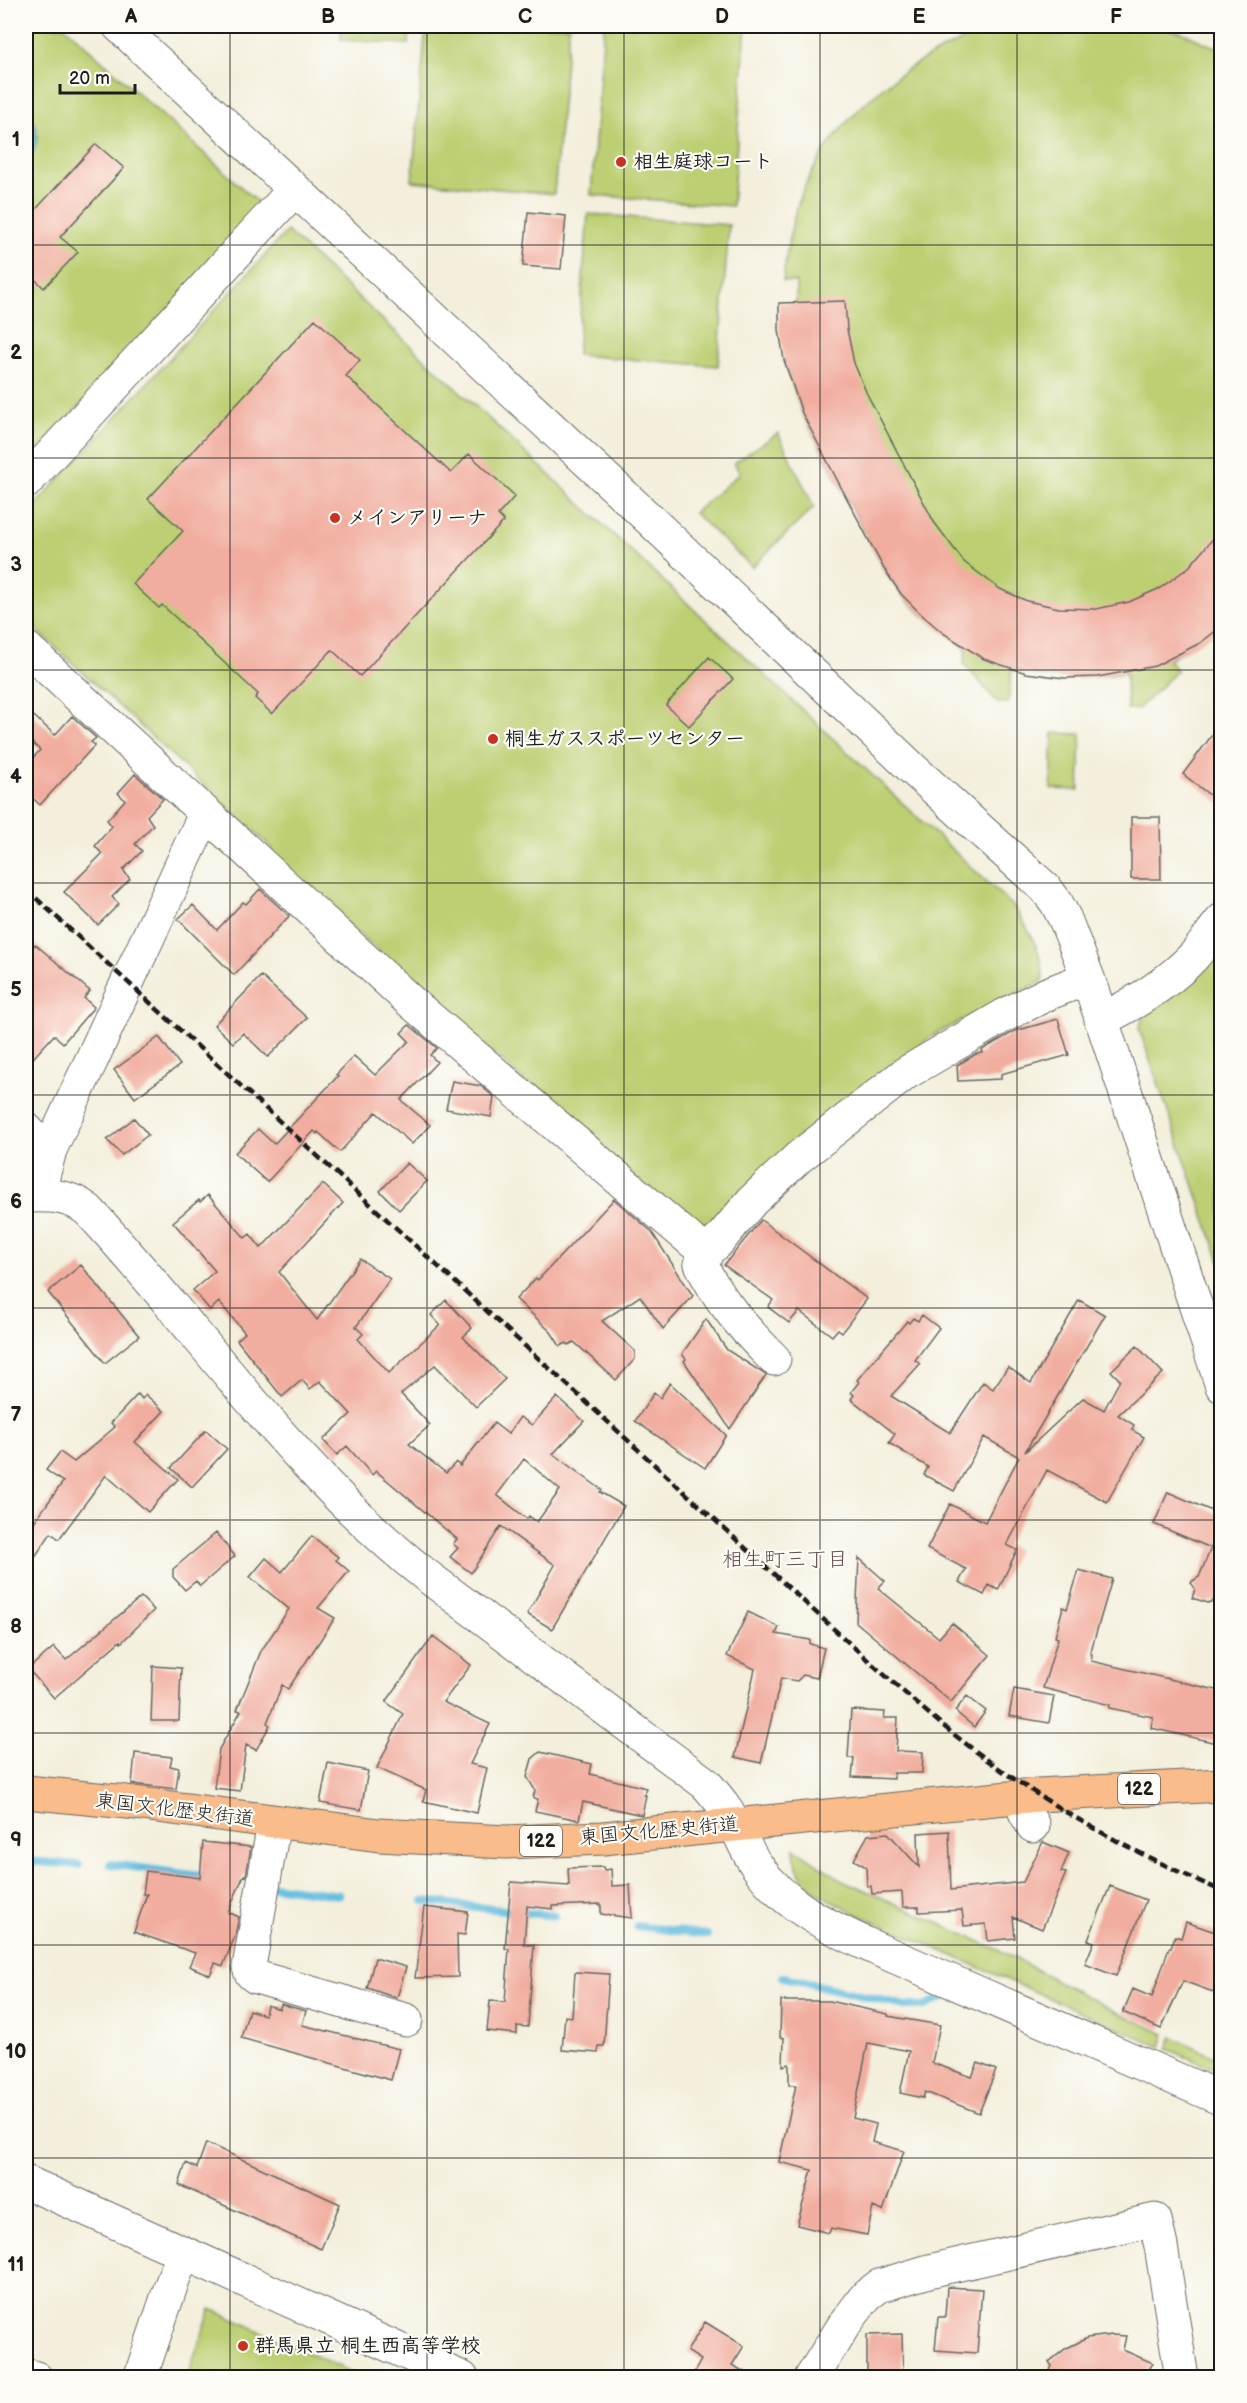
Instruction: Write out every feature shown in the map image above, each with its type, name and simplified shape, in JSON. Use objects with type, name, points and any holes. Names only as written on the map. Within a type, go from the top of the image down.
[{"type":"highway","name":"東国文化歴史街道","points":[[26,1792],[127,1802],[274,1823],[413,1839],[506,1842],[603,1838],[734,1824],[1028,1811],[1221,1785]]},
{"type":"street","points":[[118,26],[645,515],[915,771],[1046,889],[1065,919],[1088,978],[1221,1386]]},
{"type":"street","points":[[26,482],[294,190]]},
{"type":"street","points":[[26,648],[411,1002],[693,1242],[706,1250]]},
{"type":"street","points":[[208,816],[199,827],[38,1140],[32,1196],[71,1199],[88,1210],[312,1471],[397,1552],[706,1784],[726,1809],[746,1849],[772,1887],[787,1899],[834,1929],[1221,2099]]},
{"type":"street","points":[[1101,1020],[1152,992],[1193,957],[1221,920]]},
{"type":"street","points":[[706,1250],[716,1244],[752,1201],[799,1157],[906,1073],[1005,1015],[1047,994],[1088,978]]},
{"type":"street","points":[[706,1250],[701,1264],[706,1277],[749,1334],[774,1359]]},
{"type":"street","points":[[274,1823],[249,1967],[250,1974],[406,2020]]},
{"type":"street","points":[[26,2182],[462,2378]]},
{"type":"street","points":[[811,2378],[844,2325],[866,2296],[879,2286],[929,2271],[1155,2220],[1182,2378]]},
{"type":"street","points":[[140,2378],[184,2253]]},
{"type":"street","points":[[26,2375],[36,2378]]},
{"type":"green space","points":[[26,26],[64,26],[263,207],[26,464]]},
{"type":"green space","points":[[342,26],[410,26],[409,44],[341,40]]},
{"type":"green space","points":[[426,26],[569,26],[554,194],[412,181]]},
{"type":"green space","points":[[604,26],[746,26],[732,206],[591,195]]},
{"type":"green space","points":[[1013,26],[1154,26],[1181,32],[1221,50],[1221,627],[1169,660],[1177,671],[1138,709],[1127,709],[1126,673],[1069,678],[1040,676],[1012,669],[1008,703],[998,703],[964,664],[966,649],[921,614],[901,594],[884,569],[802,413],[784,360],[796,302],[796,282],[783,281],[791,230],[799,201],[814,169],[833,139],[857,111],[884,86],[914,65],[946,48],[979,35]]},
{"type":"green space","points":[[588,214],[729,225],[718,366],[577,355]]},
{"type":"green space","name":"桐生ガススポーツセンター","points":[[287,231],[1013,906],[1038,951],[1043,981],[933,1035],[788,1149],[708,1235],[699,1236],[269,854],[273,849],[26,620],[26,515]]},
{"type":"green space","points":[[778,433],[814,507],[752,567],[694,513],[740,473],[734,463]]},
{"type":"green space","points":[[1053,733],[1081,734],[1079,790],[1051,789]]},
{"type":"green space","points":[[1221,945],[1221,1264],[1139,1029],[1144,1015]]},
{"type":"green space","points":[[794,1848],[840,1879],[1003,1952],[1110,2009],[1165,2034],[1161,2047],[832,1901],[805,1882],[799,1873]]},
{"type":"green space","points":[[1172,2037],[1221,2059],[1218,2071],[1168,2049]]},
{"type":"green space","name":"群馬県立 桐生西高等学校","points":[[211,2309],[362,2377],[187,2377]]},
{"type":"water","points":[[26,109],[34,122],[37,136],[34,150],[26,163]]},
{"type":"building","points":[[96,144],[124,168],[60,237],[78,252],[44,288],[26,271],[26,220]]},
{"type":"building","points":[[528,212],[566,216],[561,269],[523,266]]},
{"type":"building","points":[[845,301],[847,329],[854,363],[867,394],[934,522],[964,562],[1000,589],[1027,601],[1059,608],[1096,609],[1129,602],[1160,588],[1189,567],[1221,529],[1221,627],[1200,643],[1155,666],[1098,677],[1064,678],[1026,673],[984,659],[943,633],[921,614],[901,594],[884,569],[802,413],[784,360],[779,330],[779,303]]},
{"type":"building","name":"メインアリーナ","points":[[315,319],[360,360],[346,376],[451,473],[469,454],[515,496],[498,515],[504,521],[360,676],[332,650],[272,714],[255,698],[258,694],[162,605],[159,608],[133,584],[183,531],[148,499]]},
{"type":"building","points":[[709,657],[733,679],[689,726],[666,705]]},
{"type":"building","points":[[26,709],[55,735],[72,716],[96,738],[91,742],[95,745],[40,805],[26,792],[26,766],[40,750],[26,737]]},
{"type":"building","points":[[1221,723],[1221,804],[1183,774]]},
{"type":"building","points":[[135,774],[163,799],[147,816],[153,825],[135,844],[142,851],[123,870],[130,879],[112,897],[119,904],[98,925],[64,892],[102,854],[95,846],[112,826],[107,820],[125,800],[118,793]]},
{"type":"building","points":[[1131,817],[1160,817],[1161,879],[1131,879]]},
{"type":"building","points":[[260,889],[289,916],[234,975],[178,919],[193,905],[217,930],[243,902],[246,904]]},
{"type":"building","points":[[35,944],[90,991],[84,998],[94,1007],[63,1043],[54,1035],[26,1066],[26,955]]},
{"type":"building","points":[[261,976],[307,1018],[268,1057],[243,1033],[233,1043],[214,1025]]},
{"type":"building","points":[[1058,1019],[1069,1055],[1001,1074],[1001,1079],[958,1081],[957,1065],[976,1054],[983,1053],[982,1050],[1015,1031]]},
{"type":"building","points":[[409,1025],[437,1048],[430,1055],[437,1062],[401,1100],[430,1125],[412,1144],[376,1112],[340,1152],[314,1131],[267,1182],[235,1153],[258,1129],[274,1144],[354,1056],[375,1075],[409,1041],[401,1033]]},
{"type":"building","points":[[159,1037],[180,1065],[135,1098],[114,1070]]},
{"type":"building","points":[[452,1081],[481,1086],[494,1097],[491,1117],[446,1109]]},
{"type":"building","points":[[134,1118],[148,1135],[122,1155],[107,1140]]},
{"type":"building","points":[[407,1163],[427,1181],[399,1210],[380,1191]]},
{"type":"building","points":[[323,1184],[343,1203],[279,1272],[317,1320],[360,1259],[390,1279],[356,1327],[363,1334],[358,1339],[389,1373],[440,1325],[431,1315],[446,1300],[472,1328],[463,1337],[505,1379],[476,1407],[435,1365],[401,1394],[430,1425],[409,1444],[446,1473],[456,1462],[460,1466],[494,1423],[508,1434],[520,1417],[532,1425],[557,1397],[584,1421],[553,1454],[602,1490],[600,1492],[624,1506],[552,1629],[527,1614],[555,1565],[501,1526],[471,1573],[450,1557],[458,1548],[453,1544],[457,1539],[376,1471],[372,1475],[347,1446],[337,1455],[323,1440],[351,1414],[320,1381],[310,1389],[302,1380],[282,1397],[237,1340],[245,1333],[219,1302],[210,1310],[193,1290],[215,1271],[173,1222],[208,1195],[245,1238],[250,1234],[261,1248]],"holes":[[[524,1459],[560,1490],[537,1522],[529,1516],[527,1519],[497,1495]]]},
{"type":"building","points":[[614,1199],[651,1231],[693,1296],[663,1329],[640,1296],[602,1321],[635,1351],[635,1359],[616,1380],[574,1342],[560,1346],[551,1332],[516,1299],[536,1278],[538,1280]]},
{"type":"building","points":[[761,1220],[867,1299],[842,1332],[838,1329],[832,1336],[799,1311],[789,1323],[768,1307],[773,1300],[724,1265]]},
{"type":"building","points":[[81,1265],[139,1336],[105,1363],[48,1292]]},
{"type":"building","points":[[1079,1300],[1105,1315],[1025,1452],[1083,1398],[1104,1410],[1120,1380],[1111,1371],[1137,1346],[1163,1373],[1118,1415],[1134,1425],[1132,1430],[1144,1437],[1107,1502],[1047,1470],[1007,1545],[1017,1550],[998,1590],[989,1585],[984,1595],[959,1582],[966,1569],[927,1549],[950,1504],[985,1522],[1019,1457],[984,1437],[954,1491],[924,1475],[928,1467],[889,1443],[895,1434],[851,1399],[854,1395],[851,1392],[859,1382],[857,1380],[907,1321],[909,1323],[913,1318],[918,1321],[922,1315],[939,1328],[915,1360],[920,1364],[891,1396],[950,1433],[983,1382],[993,1389],[1008,1367],[1031,1383]]},
{"type":"building","points":[[706,1319],[727,1350],[766,1375],[730,1429],[684,1361],[686,1359],[682,1354]]},
{"type":"building","points":[[670,1383],[726,1435],[705,1468],[635,1421],[654,1393],[660,1398]]},
{"type":"building","points":[[138,1394],[142,1399],[146,1395],[164,1411],[135,1442],[178,1479],[148,1512],[106,1475],[59,1539],[51,1533],[26,1570],[26,1533],[63,1482],[46,1470],[60,1452],[74,1462],[115,1427],[111,1423]]},
{"type":"building","points":[[206,1430],[227,1449],[192,1487],[171,1468]]},
{"type":"building","points":[[1168,1492],[1221,1515],[1221,1604],[1192,1598],[1195,1589],[1191,1582],[1199,1577],[1211,1548],[1154,1524]]},
{"type":"building","points":[[216,1533],[235,1556],[200,1586],[196,1581],[185,1590],[173,1577],[173,1569]]},
{"type":"building","points":[[312,1536],[338,1557],[336,1560],[349,1571],[318,1608],[335,1618],[288,1689],[282,1685],[267,1723],[270,1725],[256,1750],[246,1745],[240,1791],[214,1788],[219,1749],[241,1711],[237,1710],[261,1651],[289,1609],[250,1577],[266,1558],[282,1572]]},
{"type":"building","points":[[859,1558],[885,1581],[878,1588],[939,1638],[952,1623],[990,1655],[951,1702],[856,1622]]},
{"type":"building","points":[[1079,1570],[1112,1579],[1090,1654],[1092,1654],[1091,1661],[1221,1691],[1221,1744],[1151,1728],[1153,1717],[1109,1708],[1110,1705],[1043,1688],[1058,1638],[1055,1637],[1063,1607],[1067,1609]]},
{"type":"building","points":[[141,1597],[154,1610],[121,1643],[120,1641],[54,1698],[28,1669],[54,1647],[66,1660]]},
{"type":"building","points":[[748,1612],[779,1627],[776,1634],[810,1640],[810,1644],[824,1648],[817,1678],[803,1675],[797,1681],[781,1678],[761,1763],[735,1757],[755,1669],[727,1656]]},
{"type":"building","points":[[433,1636],[471,1665],[443,1702],[490,1724],[470,1764],[487,1768],[477,1813],[423,1801],[426,1790],[377,1768],[403,1714],[386,1702]]},
{"type":"building","points":[[153,1666],[181,1668],[179,1721],[151,1721]]},
{"type":"building","points":[[1014,1689],[1054,1696],[1049,1723],[1009,1716]]},
{"type":"building","points":[[967,1696],[986,1711],[974,1727],[955,1711]]},
{"type":"building","points":[[851,1710],[885,1712],[884,1718],[898,1718],[896,1751],[923,1752],[922,1773],[894,1773],[894,1779],[852,1777],[854,1758],[848,1758]]},
{"type":"building","points":[[540,1752],[592,1764],[590,1774],[646,1788],[642,1815],[583,1802],[579,1820],[535,1811],[538,1799],[533,1798],[535,1790],[527,1777],[532,1759]]},
{"type":"building","points":[[135,1753],[172,1757],[170,1766],[179,1768],[176,1789],[132,1784]]},
{"type":"building","points":[[328,1763],[368,1771],[361,1810],[320,1803]]},
{"type":"building","points":[[949,1831],[951,1890],[1023,1882],[1043,1842],[1069,1853],[1061,1872],[1066,1873],[1042,1929],[1013,1917],[1015,1938],[988,1941],[986,1924],[964,1926],[962,1910],[919,1912],[919,1907],[903,1907],[902,1892],[872,1894],[871,1886],[867,1886],[866,1867],[854,1860],[868,1835],[888,1833],[919,1867],[918,1833]]},
{"type":"building","points":[[203,1842],[251,1847],[246,1876],[244,1875],[228,1912],[239,1917],[235,1936],[223,1966],[215,1963],[210,1975],[189,1966],[195,1953],[134,1932],[147,1894],[143,1894],[146,1871],[200,1878]]},
{"type":"building","points":[[603,1867],[604,1870],[611,1869],[612,1886],[630,1885],[632,1918],[601,1914],[601,1904],[553,1906],[553,1909],[527,1906],[524,1945],[534,1945],[528,2027],[517,2026],[517,2034],[487,2031],[490,2001],[505,2002],[509,1949],[505,1949],[511,1882],[569,1886],[568,1868]]},
{"type":"building","points":[[1110,1886],[1146,1900],[1116,1976],[1085,1964],[1094,1942],[1088,1940]]},
{"type":"building","points":[[424,1907],[468,1912],[465,1935],[457,1934],[458,1977],[415,1978]]},
{"type":"building","points":[[1186,1922],[1221,1934],[1221,1995],[1183,1981],[1161,2029],[1123,2012],[1133,1989],[1152,1997],[1169,1948],[1175,1936],[1181,1938]]},
{"type":"building","points":[[375,1958],[406,1967],[397,1998],[367,1988]]},
{"type":"building","points":[[575,1972],[609,1974],[604,2046],[599,2046],[598,2053],[562,2050],[565,2016],[572,2017]]},
{"type":"building","points":[[781,2001],[829,2001],[888,2014],[888,2016],[940,2025],[932,2063],[972,2077],[978,2063],[996,2070],[979,2113],[925,2092],[923,2098],[900,2093],[909,2051],[868,2043],[853,2118],[876,2124],[872,2142],[904,2151],[883,2211],[873,2207],[867,2235],[831,2228],[829,2233],[797,2225],[812,2170],[779,2162],[796,2085],[789,2085],[789,2064],[783,2066],[784,2038],[780,2037]]},
{"type":"building","points":[[281,2004],[306,2011],[302,2025],[399,2049],[391,2080],[241,2038],[249,2010],[265,2015],[267,2005],[280,2009]]},
{"type":"building","points":[[206,2143],[340,2204],[321,2249],[179,2185],[186,2163],[197,2168]]},
{"type":"building","points":[[947,2287],[982,2289],[977,2353],[935,2350],[938,2317],[945,2317]]},
{"type":"building","points":[[705,2322],[744,2346],[732,2365],[755,2378],[691,2378],[701,2360],[687,2351]]},
{"type":"building","points":[[902,2334],[903,2378],[867,2378],[867,2335]]},
{"type":"building","points":[[1126,2336],[1123,2350],[1153,2363],[1144,2378],[1046,2378],[1052,2366],[1049,2362],[1065,2349],[1087,2338]]},
{"type":"waterway","points":[[26,1861],[79,1865]]},
{"type":"waterway","points":[[110,1864],[208,1877]]},
{"type":"waterway","points":[[272,1886],[339,1895]]},
{"type":"waterway","points":[[424,1901],[555,1916]]},
{"type":"waterway","points":[[637,1926],[707,1935]]},
{"type":"waterway","points":[[783,1977],[906,2006],[925,2006],[944,1997]]},
{"type":"railway","points":[[26,889],[871,1663],[941,1724],[995,1765],[1057,1806],[1121,1843],[1222,1891]]},
{"type":"place","name":"相生庭球コート","points":[[621,162]]},
{"type":"place","name":"メインアリーナ","points":[[335,518]]},
{"type":"place","name":"桐生ガススポーツセンター","points":[[493,739]]},
{"type":"place","name":"群馬県立 桐生西高等学校","points":[[243,2346]]},
{"type":"district","name":"相生町三丁目","points":[[785,1559]]}]
